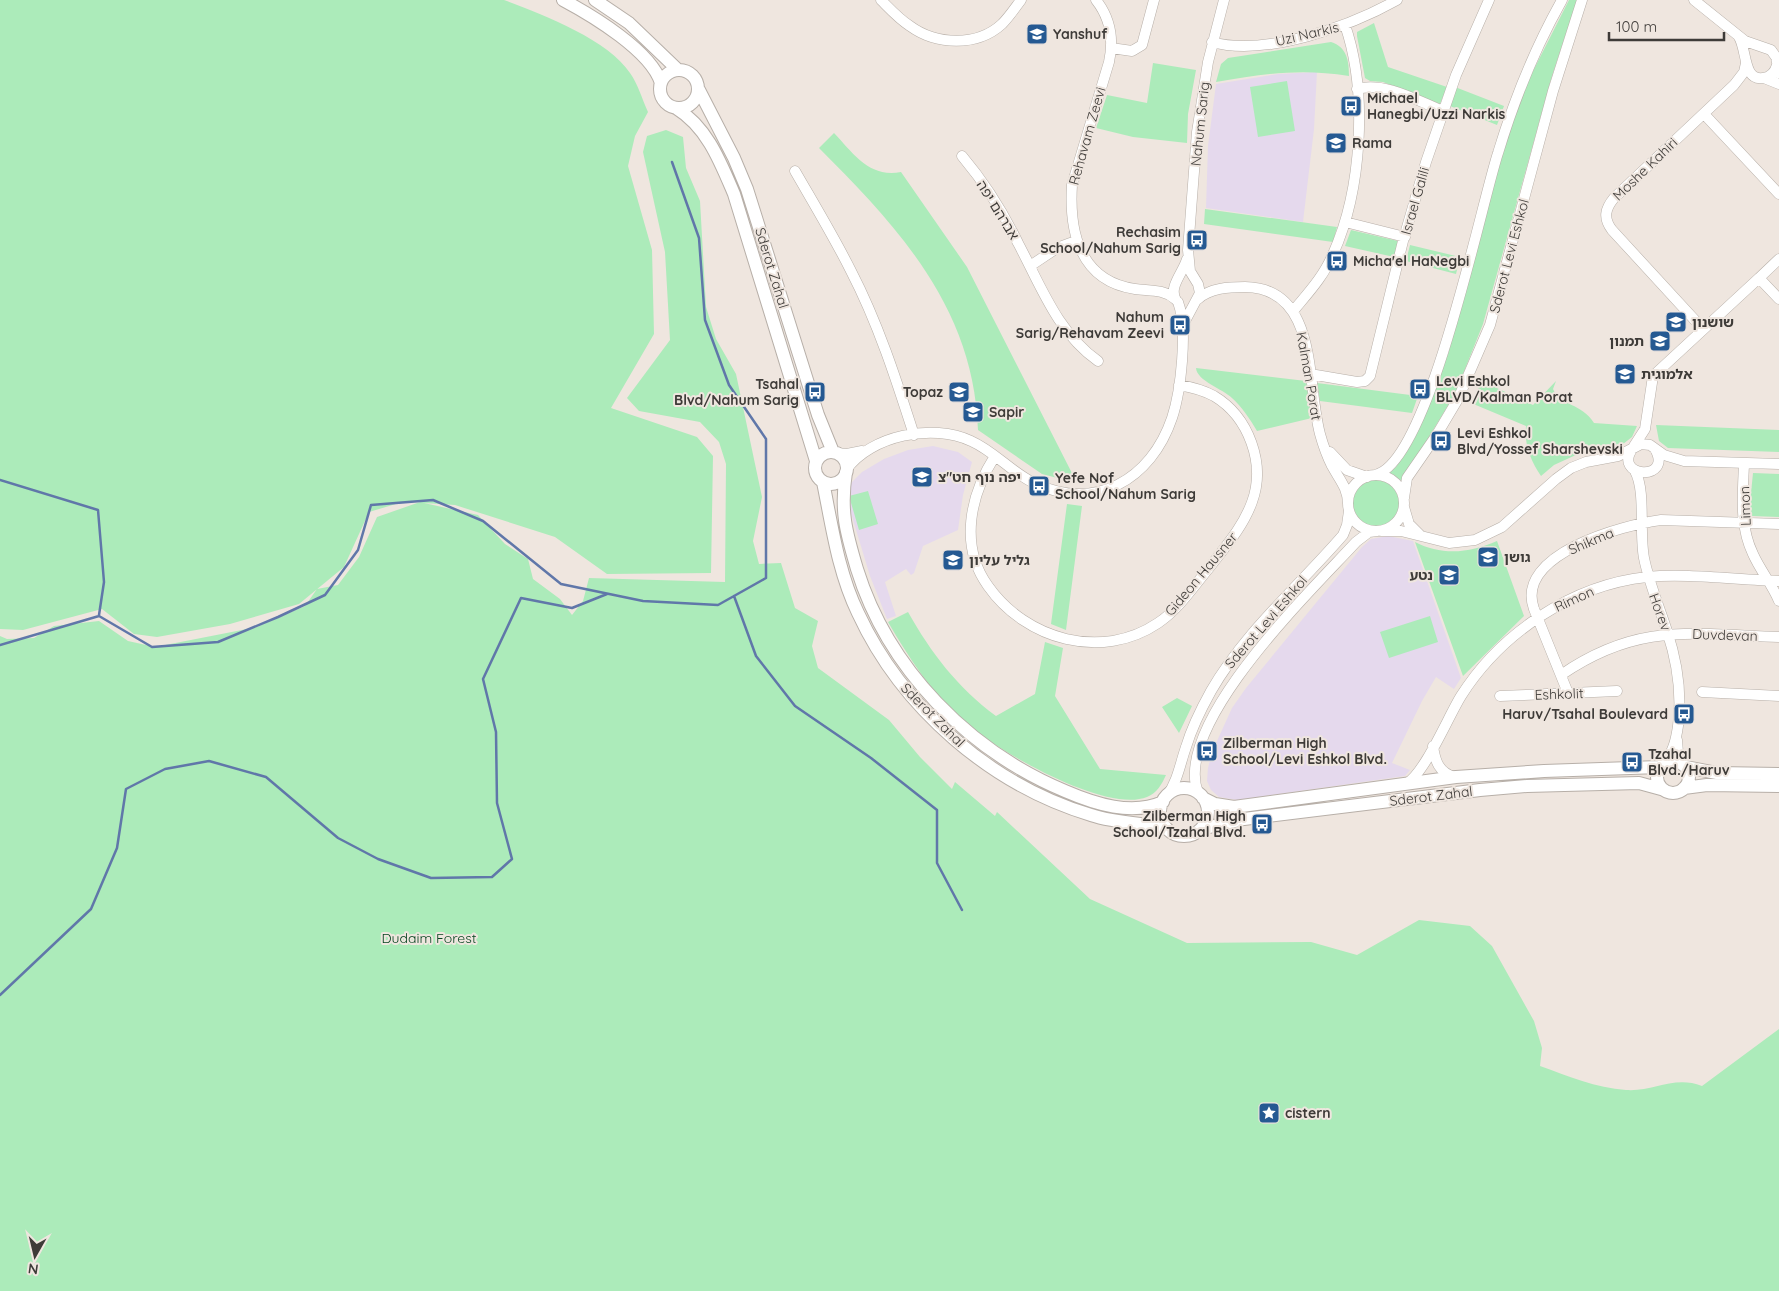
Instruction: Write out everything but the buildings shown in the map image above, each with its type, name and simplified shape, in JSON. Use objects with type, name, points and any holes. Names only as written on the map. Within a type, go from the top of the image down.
[{"type":"main road","points":[[563,0],[618,34],[655,71],[661,83],[661,96],[670,105],[682,108],[694,102],[699,90],[693,74],[677,69],[629,23],[595,0]]},
{"type":"main road","points":[[661,83],[667,74],[677,69]]},
{"type":"main road","name":"Sderot Zahal","points":[[699,90],[734,158],[747,189],[818,415],[834,452]]},
{"type":"main road","name":"Sderot Zahal","points":[[676,108],[688,115],[703,131],[722,164],[734,194],[816,460]]},
{"type":"main road","points":[[834,452],[845,460],[846,471],[836,483],[824,482],[816,473],[816,460],[823,454],[834,452]]},
{"type":"main road","name":"Sderot Zahal","points":[[846,471],[843,499],[844,526],[870,606],[902,663],[945,710],[999,756],[1047,784],[1096,802],[1119,807],[1141,809],[1165,799]]},
{"type":"main road","name":"Sderot Zahal","points":[[824,482],[836,549],[857,612],[891,672],[935,720],[980,760],[1019,785],[1041,796],[1092,816],[1116,821],[1166,826]]},
{"type":"main road","points":[[1779,774],[1717,773],[1685,766],[1675,761],[1661,766],[1656,777],[1661,789],[1673,793],[1684,788],[1707,785],[1779,786]]},
{"type":"main road","name":"Sderot Zahal","points":[[1201,796],[1214,804],[1234,807],[1460,777],[1661,766]]},
{"type":"main road","points":[[1684,788],[1689,779],[1685,766]]},
{"type":"main road","name":"Sderot Zahal","points":[[1202,829],[1244,820],[1490,789],[1638,783],[1661,789]]},
{"type":"main road","points":[[1184,789],[1201,796],[1208,808],[1208,816],[1202,829],[1192,835],[1181,836],[1174,834],[1166,826],[1161,813],[1165,799],[1184,789]]},
{"type":"street","points":[[881,0],[918,32],[936,38],[955,41],[979,37],[991,32],[1001,24],[1021,0]]},
{"type":"street","name":"Rehavam Zeevi","points":[[1096,0],[1108,20],[1111,48],[1072,185],[1071,205],[1076,241],[1088,262],[1105,278],[1126,287],[1167,294],[1177,301]]},
{"type":"street","points":[[1111,48],[1132,51],[1142,45],[1154,0]]},
{"type":"street","name":"Nahum Sarig","points":[[1177,281],[1184,269],[1188,250],[1199,111],[1212,42],[1224,0]]},
{"type":"street","name":"Uzi Narkis","points":[[1212,42],[1233,46],[1253,46],[1295,39],[1345,25],[1397,0]]},
{"type":"street","name":"Israel Galili","points":[[1310,374],[1357,382],[1370,378],[1404,237],[1443,111],[1466,50],[1489,0]]},
{"type":"street","points":[[1562,0],[1526,75],[1504,134],[1485,194],[1446,346],[1432,386],[1396,460],[1386,472],[1371,476],[1353,487],[1348,507],[1360,526],[1379,531],[1397,530],[1425,538],[1458,543],[1484,537],[1511,520],[1563,474],[1581,464],[1606,458],[1643,443],[1667,456],[1684,461]]},
{"type":"street","name":"Sderot Levi Eshkol","points":[[1404,502],[1408,478],[1458,398],[1490,325],[1552,97],[1582,0]]},
{"type":"street","points":[[1694,0],[1749,44],[1763,47],[1774,53],[1778,63],[1771,75],[1762,78]]},
{"type":"street","points":[[1177,301],[1187,305],[1208,292],[1225,288],[1247,287],[1267,290],[1283,299],[1294,310],[1315,285],[1333,256],[1345,222],[1353,187],[1357,150],[1357,89],[1354,58],[1345,25]]},
{"type":"street","points":[[1739,37],[1745,50],[1746,62],[1751,74],[1779,84]]},
{"type":"street","points":[[1746,62],[1750,52],[1779,43]]},
{"type":"street","name":"Moshe Kahiri","points":[[1703,329],[1612,230],[1605,215],[1608,206],[1614,198],[1734,85],[1742,74],[1746,62]]},
{"type":"street","name":"Moshe Kahiri","points":[[1734,85],[1745,79],[1762,78]]},
{"type":"street","points":[[1357,89],[1380,88],[1443,111]]},
{"type":"street","points":[[1704,114],[1779,194]]},
{"type":"street","name":"אברהם יפה","points":[[962,156],[995,202],[1058,320],[1080,346],[1098,361]]},
{"type":"street","points":[[795,171],[851,270],[886,351],[914,434]]},
{"type":"street","points":[[1345,222],[1404,237]]},
{"type":"street","points":[[1030,266],[1057,248],[1076,241]]},
{"type":"street","name":"Nahum Sarig","points":[[1188,250],[1190,268],[1195,280]]},
{"type":"street","points":[[1634,470],[1628,459],[1633,447],[1643,435],[1646,427],[1653,377],[1779,259]]},
{"type":"street","points":[[834,452],[851,454],[914,434],[934,433],[958,436],[983,447],[1021,476],[1048,488],[1087,494],[1110,489],[1131,476],[1156,450],[1171,419],[1179,384],[1183,324],[1173,291],[1177,281],[1186,277],[1225,288]]},
{"type":"street","points":[[1759,278],[1779,299]]},
{"type":"street","points":[[1183,324],[1196,300],[1200,288],[1195,280]]},
{"type":"street","name":"Rehavam Zeevi","points":[[1152,290],[1177,281]]},
{"type":"street","name":"Kalman Porat","points":[[1294,310],[1303,335],[1319,428],[1330,463],[1346,490],[1348,507]]},
{"type":"street","name":"Gideon Hausner","points":[[995,456],[981,477],[974,499],[970,529],[975,561],[983,580],[996,597],[1012,612],[1032,625],[1070,640],[1096,644],[1135,636],[1154,626],[1172,612],[1229,542],[1244,521],[1253,500],[1257,479],[1256,459],[1251,440],[1236,415],[1215,396],[1179,384]]},
{"type":"street","points":[[1646,427],[1648,439],[1658,458],[1652,470]]},
{"type":"street","name":"Kalman Porat","points":[[1319,428],[1332,455],[1342,466],[1353,474],[1371,476]]},
{"type":"street","points":[[846,471],[855,459],[873,448]]},
{"type":"street","points":[[1606,458],[1623,462],[1641,473],[1666,464],[1684,461],[1779,464]]},
{"type":"street","name":"Limon","points":[[1744,463],[1744,523],[1750,547],[1774,581],[1779,601]]},
{"type":"street","name":"Horev","points":[[1634,470],[1641,492],[1640,523],[1648,577],[1668,633],[1678,685],[1678,753],[1685,766]]},
{"type":"street","name":"Horev","points":[[1641,492],[1652,470]]},
{"type":"street","points":[[1371,476],[1392,480],[1401,490],[1411,528],[1425,538]]},
{"type":"street","points":[[1379,531],[1396,523],[1404,502]]},
{"type":"street","name":"Sderot Levi Eshkol","points":[[1165,799],[1178,779],[1185,748],[1196,721],[1219,678],[1247,640],[1343,535],[1348,525],[1348,507]]},
{"type":"street","name":"Shikma","points":[[1568,693],[1531,602],[1531,590],[1550,563],[1581,542],[1640,523],[1661,520],[1779,524]]},
{"type":"street","name":"Sderot Levi Eshkol","points":[[1201,796],[1193,777],[1197,755],[1209,726],[1235,680],[1259,648],[1356,542],[1369,532],[1379,531]]},
{"type":"street","name":"Rimon","points":[[1405,784],[1412,780],[1421,770],[1462,695],[1484,666],[1503,645],[1537,618],[1571,599],[1595,589],[1648,577],[1774,581]]},
{"type":"street","name":"Duvdevan","points":[[1561,675],[1590,658],[1616,646],[1643,637],[1668,633],[1779,637]]},
{"type":"street","name":"Eshkolit","points":[[1500,696],[1617,691]]},
{"type":"street","points":[[1702,692],[1779,696]]},
{"type":"street","name":"Horev","points":[[1661,766],[1672,752],[1677,732]]},
{"type":"street","points":[[1433,746],[1436,760],[1441,769],[1448,774],[1460,777]]},
{"type":"shaded area","points":[[1317,72],[1314,129],[1303,222],[1206,208],[1208,146],[1216,84],[1278,74]]},
{"type":"shaded area","points":[[933,446],[958,452],[972,462],[963,495],[958,530],[923,546],[914,573],[911,575],[906,569],[885,582],[896,616],[887,619],[870,576],[847,500],[850,484],[862,472],[884,459],[908,450]]},
{"type":"shaded area","points":[[1388,536],[1413,541],[1461,678],[1454,689],[1436,677],[1422,701],[1392,763],[1410,770],[1405,776],[1237,800],[1219,797],[1211,790],[1207,781],[1208,768],[1212,752],[1232,708],[1246,688],[1362,547],[1371,539]]},
{"type":"green space","name":"Dudaim Forest","points":[[0,0],[504,0],[573,29],[607,50],[620,61],[633,77],[648,112],[635,136],[628,166],[652,250],[654,334],[611,408],[697,437],[713,456],[711,573],[607,574],[555,537],[455,505],[424,503],[478,515],[505,544],[528,559],[533,579],[560,599],[572,615],[583,601],[589,578],[725,582],[726,464],[719,442],[700,422],[639,411],[627,398],[670,340],[665,252],[643,152],[647,136],[666,130],[683,137],[686,168],[700,201],[706,307],[716,339],[736,374],[762,497],[753,541],[759,564],[781,563],[795,608],[818,621],[812,646],[818,668],[889,720],[920,757],[952,789],[955,782],[995,816],[997,812],[1090,899],[1187,943],[1311,942],[1357,955],[1419,920],[1470,926],[1492,946],[1534,1021],[1542,1048],[1540,1066],[1582,1081],[1615,1089],[1636,1090],[1682,1082],[1702,1086],[1779,1029],[1779,1291],[0,1291],[0,636],[7,639],[34,638],[54,626],[99,621],[128,641],[155,647],[257,627],[305,606],[317,589],[299,604],[230,624],[157,637],[134,634],[102,609],[23,630],[0,629]],"holes":[[[406,501],[420,502],[377,517],[359,557],[338,585],[317,589],[344,567],[369,512]]]},
{"type":"green space","points":[[1569,0],[1577,0],[1552,76],[1483,324],[1455,394],[1402,481],[1389,473],[1396,467],[1405,452],[1448,354],[1493,186],[1515,115],[1531,75]]},
{"type":"green space","points":[[1374,23],[1388,67],[1447,87],[1440,104],[1383,82],[1370,81],[1365,78],[1357,32]]},
{"type":"green space","points":[[1331,42],[1341,47],[1344,51],[1349,76],[1298,72],[1266,74],[1216,82],[1221,64],[1228,58]]},
{"type":"green space","points":[[1153,63],[1196,70],[1188,114],[1187,143],[1133,137],[1096,128],[1107,95],[1147,103]]},
{"type":"green space","points":[[1287,81],[1295,131],[1258,137],[1250,87]]},
{"type":"green space","points":[[1455,87],[1504,106],[1497,125],[1450,106]]},
{"type":"green space","points":[[834,133],[863,163],[871,168],[890,173],[901,172],[967,267],[1077,483],[1042,474],[978,430],[973,386],[963,346],[947,309],[927,274],[904,241],[849,178],[819,148]]},
{"type":"green space","points":[[1205,209],[1337,227],[1333,242],[1204,224]]},
{"type":"green space","points":[[1351,230],[1398,241],[1394,257],[1345,246]]},
{"type":"green space","points":[[1410,245],[1460,257],[1456,274],[1406,261]]},
{"type":"green space","points":[[1196,368],[1306,381],[1312,418],[1257,431],[1246,413],[1236,402],[1201,377],[1197,373]]},
{"type":"green space","points":[[1482,381],[1533,405],[1556,381],[1553,389],[1556,395],[1584,412],[1594,423],[1637,426],[1632,437],[1623,444],[1578,454],[1554,465],[1541,476],[1529,452],[1526,440],[1526,426],[1471,403]]},
{"type":"green space","points":[[1317,383],[1418,396],[1412,413],[1320,401]]},
{"type":"green space","points":[[1656,425],[1779,430],[1779,452],[1668,448],[1659,441]]},
{"type":"green space","points":[[1753,473],[1779,474],[1779,517],[1752,516],[1750,503]]},
{"type":"green space","points":[[1372,480],[1380,480],[1389,484],[1395,490],[1399,503],[1395,516],[1389,522],[1380,526],[1372,526],[1363,522],[1357,516],[1353,507],[1353,499],[1357,490],[1363,484]]},
{"type":"green space","points":[[868,491],[878,524],[859,530],[849,496]]},
{"type":"green space","points":[[1067,504],[1082,506],[1066,630],[1051,624]]},
{"type":"green space","points":[[1497,541],[1524,616],[1463,676],[1415,542],[1435,549],[1456,551],[1477,548]]},
{"type":"green space","points":[[908,612],[926,642],[946,669],[969,694],[996,716],[1035,694],[1045,642],[1063,648],[1055,696],[1100,769],[1166,775],[1161,785],[1154,793],[1147,797],[1128,800],[1105,796],[1078,788],[1051,776],[1024,762],[978,733],[951,710],[931,686],[888,622]]},
{"type":"green space","points":[[1430,616],[1438,642],[1389,658],[1380,632]]},
{"type":"green space","points":[[1177,698],[1192,706],[1179,733],[1162,707]]},
{"type":"waterway","points":[[0,645],[99,616],[152,647],[218,642],[325,595],[358,550],[371,505],[433,500],[483,521],[561,584],[643,601],[718,605],[766,578],[766,439],[729,385],[705,320],[699,238],[672,162]]},
{"type":"waterway","points":[[0,480],[98,510],[104,582],[99,615]]},
{"type":"waterway","points":[[0,995],[91,909],[117,848],[126,789],[165,769],[209,761],[266,777],[338,838],[378,859],[431,878],[492,877],[512,859],[497,803],[496,732],[483,679],[521,598],[572,608],[607,594]]},
{"type":"waterway","points":[[734,596],[756,656],[795,706],[871,758],[937,810],[937,863],[962,910]]},
{"type":"place","name":"Yanshuf","points":[[1037,34]]},
{"type":"place","name":"Michael Hanegbi/Uzzi Narkis","points":[[1351,106]]},
{"type":"place","name":"Rama","points":[[1336,143]]},
{"type":"place","name":"Rechasim School/Nahum Sarig","points":[[1197,240]]},
{"type":"place","name":"Micha'el HaNegbi","points":[[1337,261]]},
{"type":"place","name":"שושנון","points":[[1676,322]]},
{"type":"place","name":"Nahum Sarig/Rehavam Zeevi","points":[[1180,325]]},
{"type":"place","name":"תמנון","points":[[1660,341]]},
{"type":"place","name":"אלמוגית","points":[[1625,374]]},
{"type":"place","name":"Levi Eshkol BLVD/Kalman Porat","points":[[1420,389]]},
{"type":"place","name":"Tsahal Blvd/Nahum Sarig","points":[[815,392]]},
{"type":"place","name":"Topaz","points":[[959,392]]},
{"type":"place","name":"Sapir","points":[[973,412]]},
{"type":"place","name":"Levi Eshkol Blvd/Yossef Sharshevski","points":[[1441,441]]},
{"type":"place","name":"יפה נוף חט\"צ","points":[[922,477]]},
{"type":"place","name":"Yefe Nof School/Nahum Sarig","points":[[1039,486]]},
{"type":"place","name":"גושן","points":[[1488,557]]},
{"type":"place","name":"גליל עליון","points":[[953,560]]},
{"type":"place","name":"נטע","points":[[1449,575]]},
{"type":"place","name":"Haruv/Tsahal Boulevard","points":[[1684,714]]},
{"type":"place","name":"Zilberman High School/Levi Eshkol Blvd.","points":[[1207,751]]},
{"type":"place","name":"Tzahal Blvd./Haruv","points":[[1632,762]]},
{"type":"place","name":"Zilberman High School/Tzahal Blvd.","points":[[1262,824]]},
{"type":"place","name":"cistern","points":[[1269,1113]]}]
